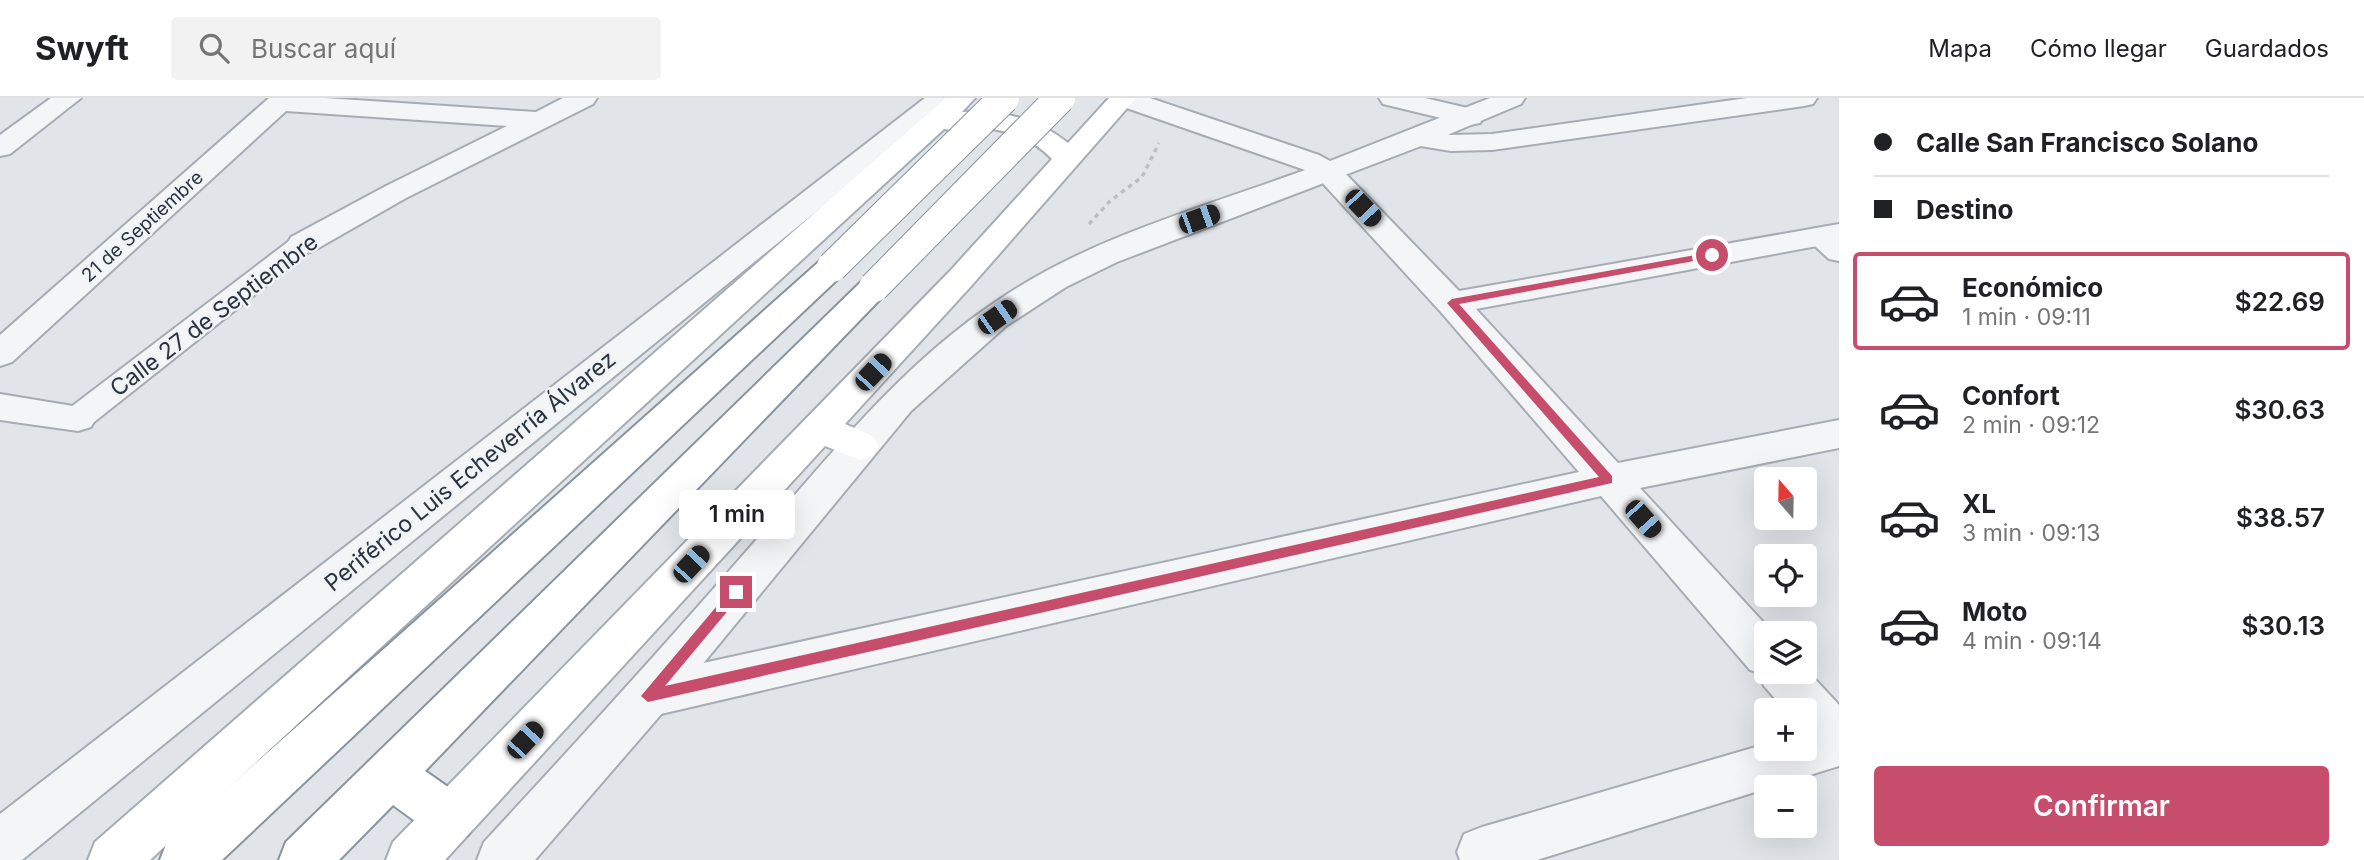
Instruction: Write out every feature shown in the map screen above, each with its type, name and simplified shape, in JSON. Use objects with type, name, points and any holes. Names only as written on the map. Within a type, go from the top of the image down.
[{"type":"main road","name":"Periférico Luis Echeverría Álvarez","points":[[113,860],[313,678],[461,549],[937,112],[962,98]]},
{"type":"main road","points":[[185,860],[467,598],[678,411],[832,267],[1004,98]]},
{"type":"main road","points":[[304,860],[1060,98]]},
{"type":"main road","points":[[411,860],[820,428],[1124,98]]},
{"type":"main road","points":[[937,112],[958,121],[985,120],[1012,124],[1036,132],[1056,144],[1068,159]]},
{"type":"main road","points":[[820,428],[860,446]]},
{"type":"main road","points":[[390,775],[451,818]]},
{"type":"street","points":[[0,148],[68,98]]},
{"type":"street","name":"Calle 27 de Septiembre","points":[[78,418],[302,244],[396,192],[584,98]]},
{"type":"street","points":[[1124,98],[1308,161],[1328,172],[1452,303],[1754,643]]},
{"type":"street","points":[[1392,98],[1470,117]]},
{"type":"street","points":[[502,860],[648,696],[898,402],[981,328],[1030,294],[1092,261],[1418,138],[1512,98]]},
{"type":"street","points":[[1418,138],[1451,143],[1492,142],[1804,98]]},
{"type":"street","points":[[282,100],[541,120]]},
{"type":"street","name":"21 de Septiembre","points":[[0,354],[282,100]]},
{"type":"street","name":"Periférico Luis Echeverría Álvarez","points":[[0,846],[787,218],[937,112]]},
{"type":"street","points":[[1452,303],[1832,241]]},
{"type":"street","points":[[0,407],[78,418]]},
{"type":"street","points":[[648,696],[1608,480],[1839,434]]},
{"type":"street","points":[[1791,684],[1839,738]]},
{"type":"street","points":[[1482,852],[1839,744]]},
{"type":"route","points":[[736,592],[648,696],[1608,480],[1452,303],[1712,255]]}]
